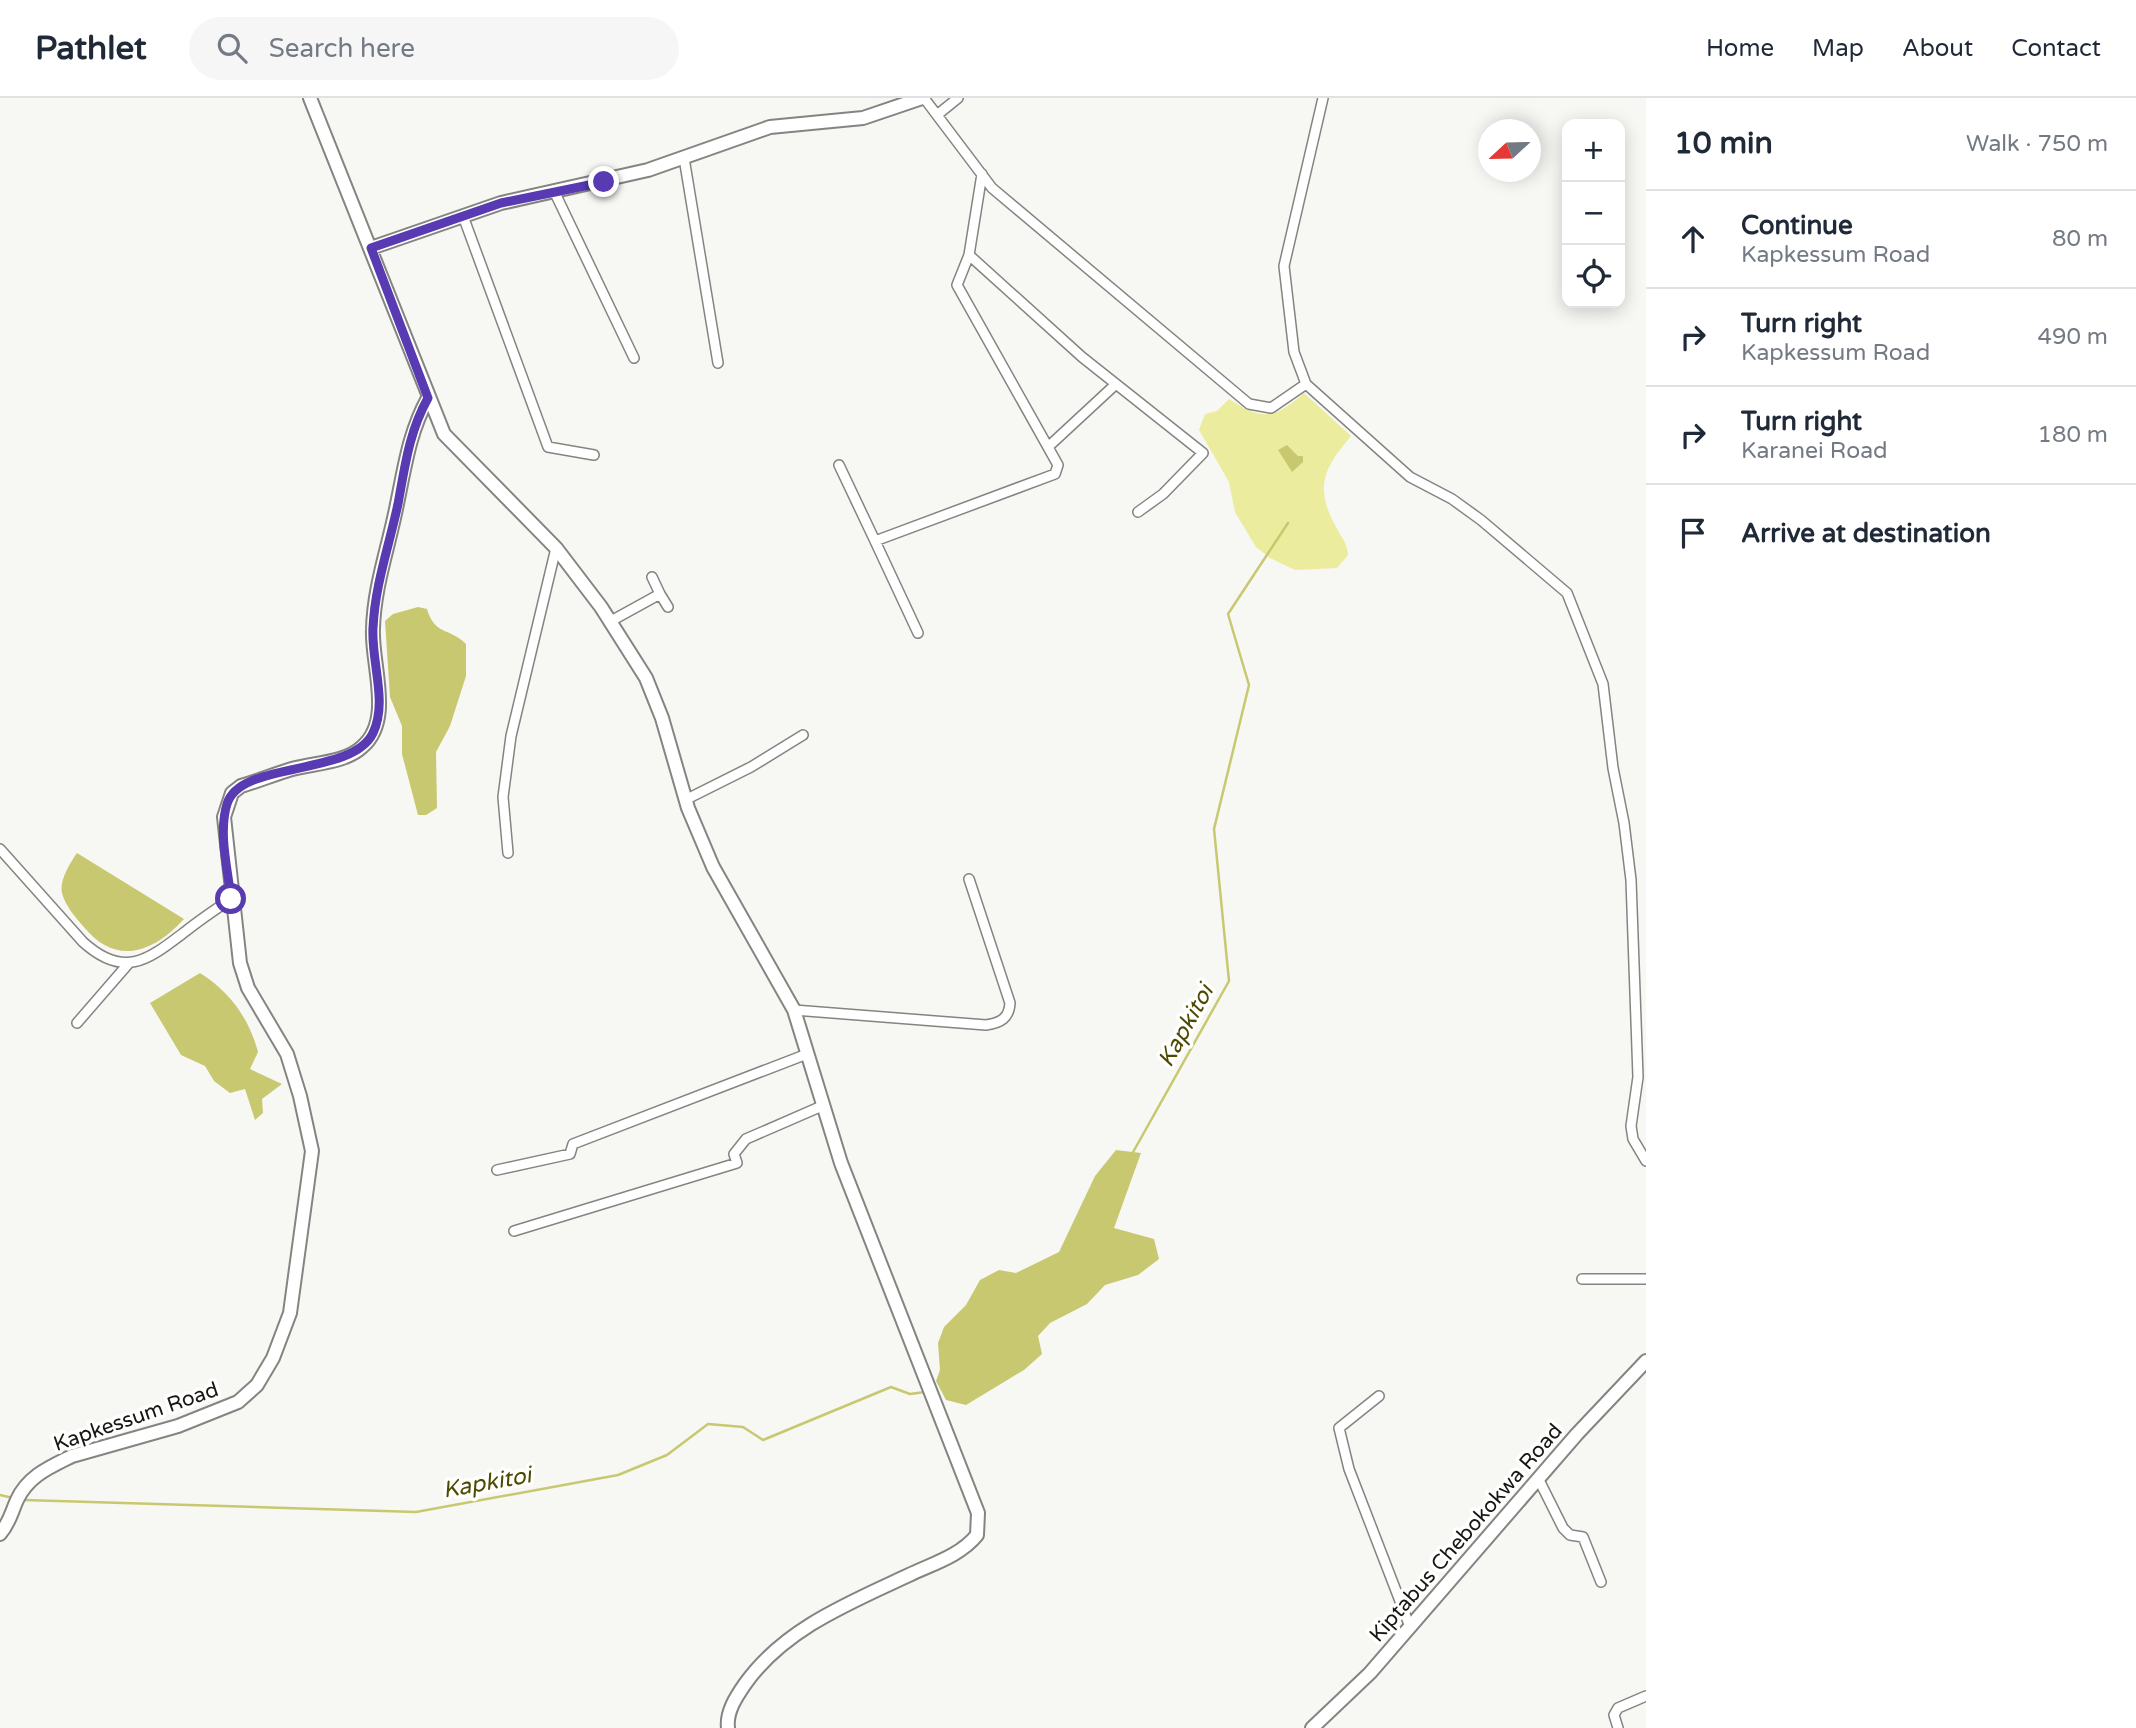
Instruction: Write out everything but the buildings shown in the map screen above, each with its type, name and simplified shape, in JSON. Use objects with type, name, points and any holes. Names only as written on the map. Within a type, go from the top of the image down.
[{"type":"street","points":[[310,98],[444,434],[456,450],[556,548],[611,621],[650,688],[662,718],[685,800],[725,892],[758,943],[794,1010],[841,1163],[975,1503],[980,1529],[971,1542],[956,1553],[809,1626],[774,1650],[735,1700],[727,1716],[728,1728]]},
{"type":"street","points":[[371,248],[463,216],[554,191],[604,182],[684,158],[770,127],[863,118],[923,98],[992,188],[1249,404],[1271,408],[1306,384]]},
{"type":"street","points":[[937,116],[958,98]]},
{"type":"street","points":[[1323,98],[1284,266],[1294,352],[1306,384],[1410,477],[1452,499],[1481,520],[1567,593],[1603,684],[1613,768],[1624,823],[1631,880],[1638,1077],[1631,1126],[1633,1139],[1646,1161]]},
{"type":"street","points":[[684,158],[718,363]]},
{"type":"street","points":[[875,541],[1055,474],[1058,465],[957,285],[969,255],[982,174]]},
{"type":"street","points":[[554,191],[634,358]]},
{"type":"street","points":[[463,216],[548,447],[594,455]]},
{"type":"street","points":[[969,255],[1116,384],[1203,453],[1163,494],[1138,512]]},
{"type":"street","points":[[1048,447],[1116,384]]},
{"type":"street","name":"Kapkessum Road","points":[[0,1534],[10,1522],[17,1499],[26,1485],[53,1466],[72,1456],[212,1414],[238,1402],[262,1376],[273,1358],[290,1313],[312,1151],[300,1096],[286,1054],[242,975],[231,899],[224,817],[232,793],[241,786],[355,752],[371,737],[376,724],[378,699],[373,631],[376,597],[398,504],[411,432],[428,398]]},
{"type":"street","points":[[839,465],[918,633]]},
{"type":"street","points":[[508,853],[503,797],[511,736],[556,548]]},
{"type":"street","points":[[652,577],[668,607]]},
{"type":"street","points":[[611,621],[660,594]]},
{"type":"street","points":[[685,800],[751,767],[803,735]]},
{"type":"street","points":[[0,849],[95,954],[130,963],[152,957],[231,899]]},
{"type":"street","points":[[794,1010],[986,1025],[1003,1020],[1009,1013],[1010,1003],[969,879]]},
{"type":"street","points":[[77,1023],[130,963]]},
{"type":"street","points":[[496,1170],[570,1154],[573,1144],[807,1054]]},
{"type":"street","points":[[514,1231],[737,1163],[734,1154],[746,1139],[822,1106]]},
{"type":"street","points":[[1582,1279],[1646,1279]]},
{"type":"street","name":"Kiptabus Chebokokwa Road","points":[[1312,1728],[1370,1673],[1538,1478],[1646,1360]]},
{"type":"street","points":[[1379,1396],[1339,1428],[1349,1469],[1410,1627]]},
{"type":"street","points":[[1538,1478],[1567,1533],[1583,1537],[1601,1583]]},
{"type":"street","points":[[1618,1728],[1614,1715],[1618,1709],[1646,1696]]},
{"type":"shaded area","points":[[1304,393],[1351,436],[1325,477],[1325,499],[1348,555],[1337,568],[1295,570],[1270,558],[1256,547],[1235,512],[1229,482],[1199,430],[1205,414],[1217,411],[1229,399],[1251,411],[1268,414],[1285,408]]},
{"type":"shaded area","points":[[1287,445],[1298,456],[1303,456],[1303,462],[1292,472],[1278,450]]},
{"type":"shaded area","points":[[418,607],[427,609],[430,618],[438,627],[466,644],[466,676],[450,726],[436,752],[437,808],[426,815],[418,815],[402,754],[402,726],[390,697],[385,621],[393,614]]},
{"type":"shaded area","points":[[77,853],[184,919],[159,940],[134,951],[108,947],[95,939],[71,911],[61,888],[68,867]]},
{"type":"shaded area","points":[[200,973],[229,997],[249,1028],[258,1052],[250,1069],[282,1084],[262,1099],[263,1113],[255,1120],[245,1089],[230,1093],[214,1081],[205,1066],[181,1055],[150,1003]]},
{"type":"shaded area","points":[[1116,1150],[1141,1153],[1114,1228],[1154,1239],[1159,1259],[1138,1275],[1105,1285],[1087,1304],[1050,1323],[1038,1336],[1042,1354],[1024,1370],[966,1405],[946,1400],[936,1381],[940,1370],[938,1343],[944,1327],[966,1305],[980,1280],[999,1270],[1016,1273],[1059,1252],[1095,1176]]},
{"type":"waterway","name":"Kapkitoi","points":[[1132,1154],[1229,981],[1214,829],[1249,685],[1228,614],[1288,523]]},
{"type":"waterway","name":"Kapkitoi","points":[[24,1500],[416,1512],[618,1475],[667,1455],[708,1424],[743,1427],[763,1440],[891,1387],[910,1394],[925,1392]]},
{"type":"waterway","name":"Kapkitoi","points":[[0,1495],[13,1498]]},
{"type":"route","points":[[231,899],[224,817],[232,793],[241,786],[355,752],[371,737],[376,724],[378,699],[373,631],[376,597],[398,504],[411,432],[428,398],[371,248],[501,203],[604,182]]}]
